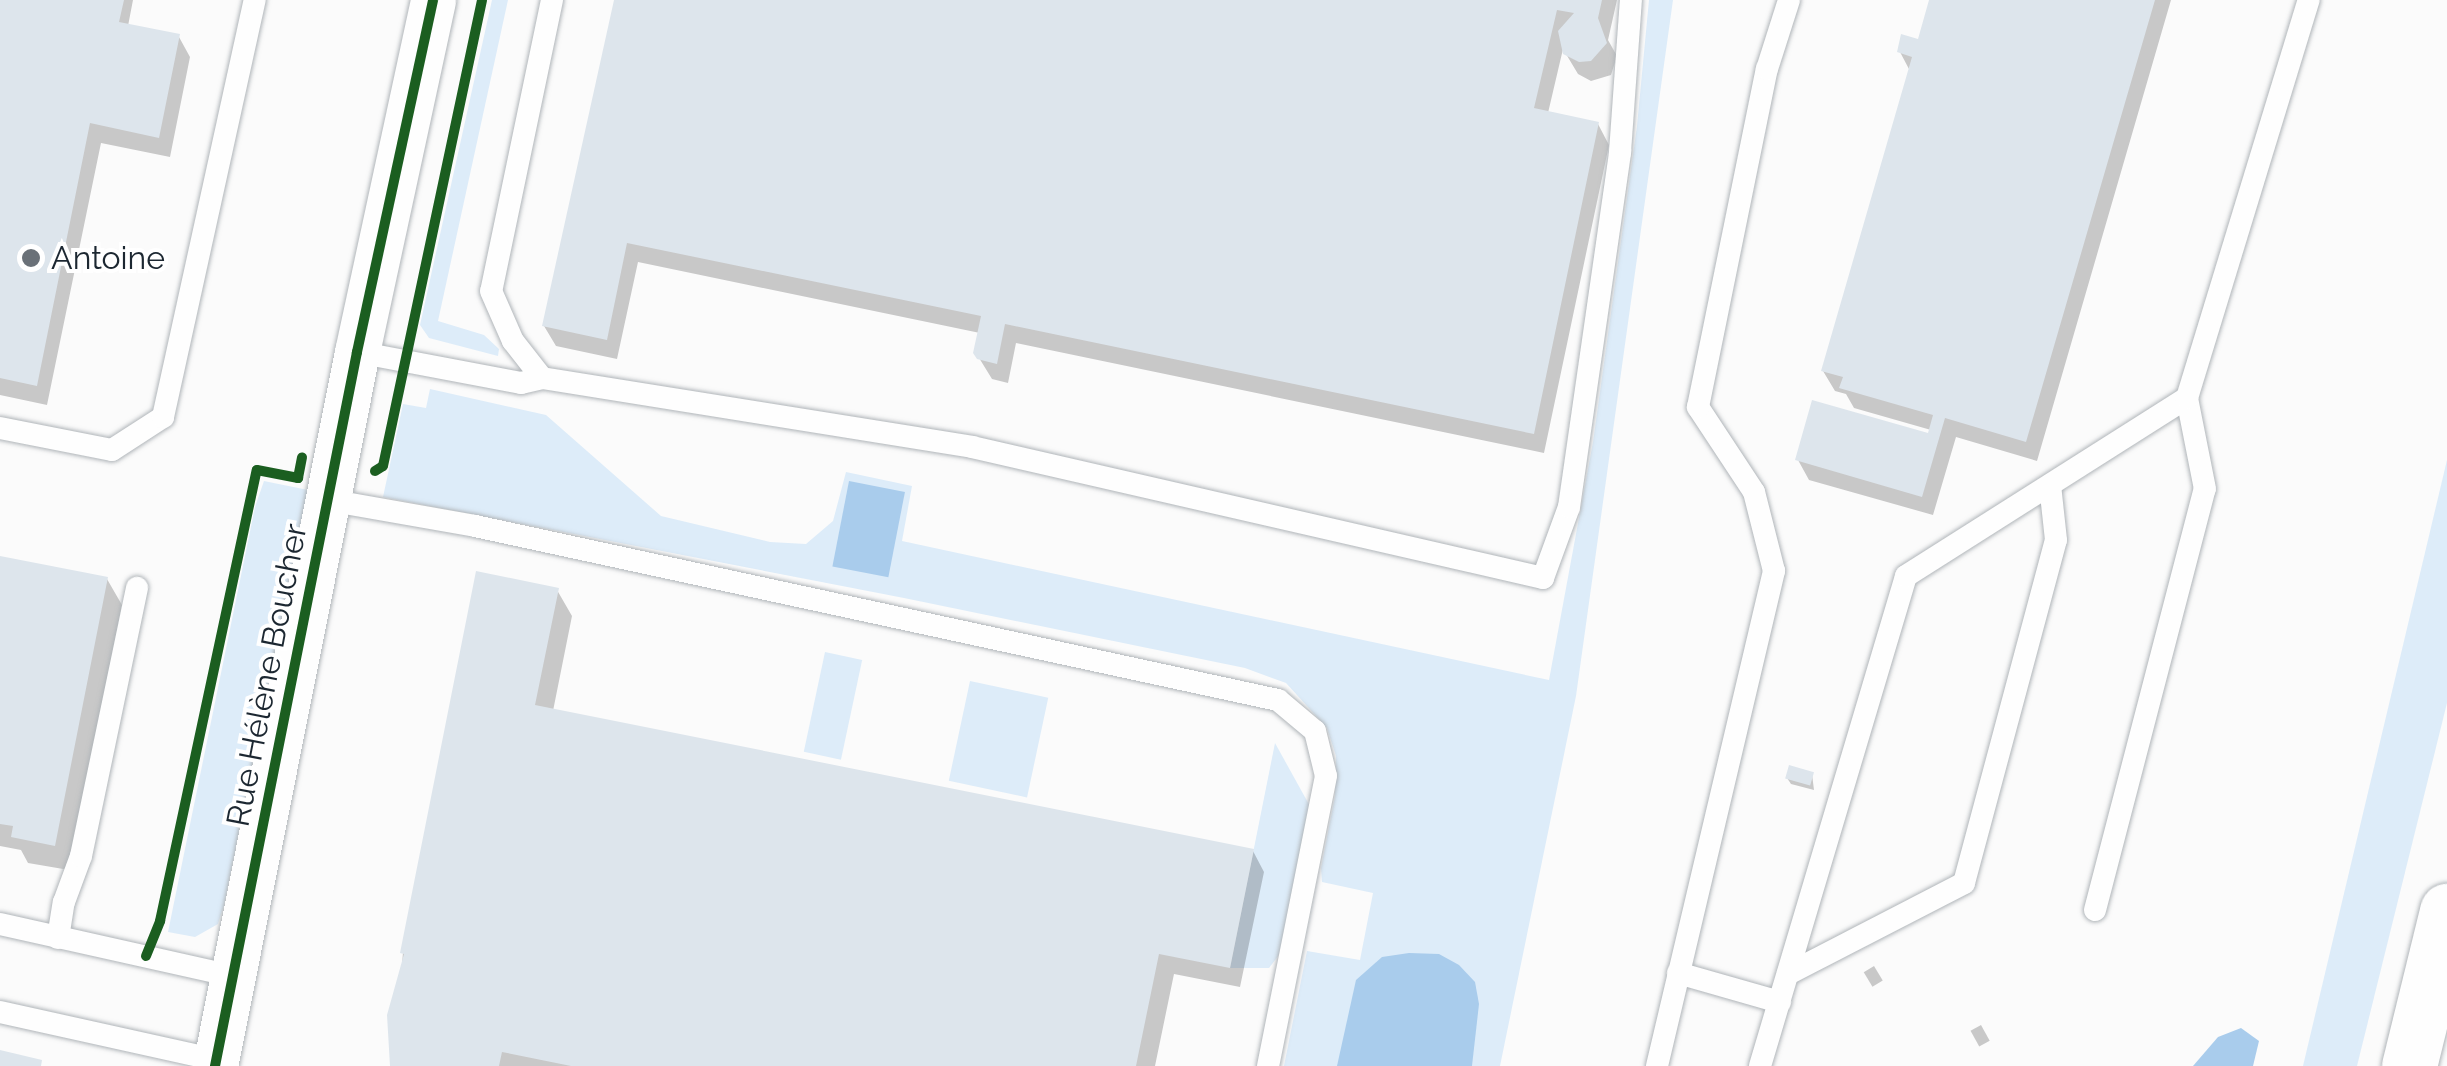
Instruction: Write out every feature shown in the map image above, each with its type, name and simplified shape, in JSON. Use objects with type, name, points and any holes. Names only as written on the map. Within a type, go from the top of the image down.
[{"type":"highway","points":[[2409,1066],[2447,911]]},
{"type":"street","name":"Rue Hélène Boucher","points":[[215,1063],[357,352],[434,0]]},
{"type":"lane","points":[[0,428],[112,450],[163,416],[256,0]]},
{"type":"lane","points":[[542,378],[513,341],[491,291],[552,0]]},
{"type":"lane","points":[[357,352],[521,383],[542,378],[972,446],[1543,578],[1572,487],[1620,152],[1631,0]]},
{"type":"lane","points":[[1657,1066],[1774,571],[1754,492],[1698,407],[1767,69],[1790,0]]},
{"type":"lane","points":[[2094,910],[2205,489],[2186,398],[2309,0]]},
{"type":"lane","points":[[1760,1066],[1906,576],[2186,398]]},
{"type":"lane","points":[[1788,974],[1964,884],[2056,540],[2050,485]]},
{"type":"lane","points":[[328,500],[475,526],[1278,700],[1315,730],[1326,776],[1268,1066]]},
{"type":"lane","points":[[58,938],[64,902],[81,856],[137,588]]},
{"type":"lane","points":[[0,924],[233,976]]},
{"type":"lane","points":[[1678,972],[1780,1002]]},
{"type":"lane","points":[[0,1012],[215,1063]]},
{"type":"shaded area","points":[[492,0],[508,0],[438,321],[484,335],[499,349],[498,356],[429,338],[420,325]]},
{"type":"shaded area","points":[[1649,0],[1673,0],[1576,696],[1500,1066],[1284,1066],[1307,951],[1360,960],[1373,893],[1322,882],[1321,868],[1335,796],[1336,756],[1327,728],[1286,683],[1245,668],[383,497],[403,404],[426,408],[430,389],[546,415],[661,516],[770,542],[806,544],[833,521],[846,472],[912,486],[902,541],[1549,680],[1593,442],[1637,126]]},
{"type":"shaded area","points":[[2447,460],[2447,703],[2357,1066],[2303,1066]]},
{"type":"shaded area","points":[[264,481],[308,490],[224,905],[218,924],[195,937],[168,932],[255,507]]},
{"type":"shaded area","points":[[825,652],[862,660],[841,760],[804,752]]},
{"type":"shaded area","points":[[970,681],[1048,698],[1027,797],[949,781]]},
{"type":"shaded area","points":[[1275,743],[1311,808],[1282,951],[1269,968],[1230,968]]},
{"type":"water","points":[[849,481],[905,492],[888,577],[832,566]]},
{"type":"water","points":[[1439,954],[1459,965],[1475,982],[1479,1004],[1472,1066],[1337,1066],[1356,980],[1382,957]]},
{"type":"water","points":[[2241,1028],[2259,1041],[2253,1066],[2193,1066],[2218,1037]]},
{"type":"building","name":"Antoine","points":[[0,0],[124,0],[119,22],[180,34],[159,138],[90,123],[37,386],[0,378]]},
{"type":"building","points":[[614,0],[1602,0],[1598,18],[1607,43],[1591,61],[1579,62],[1563,54],[1558,31],[1574,13],[1557,10],[1534,108],[1599,122],[1534,434],[1005,324],[997,364],[977,359],[973,353],[981,316],[627,243],[607,340],[542,326]]},
{"type":"building","points":[[1929,0],[2155,0],[2026,442],[1945,418],[1922,497],[1795,460],[1812,400],[1928,433],[1933,415],[1839,388],[1843,377],[1821,371],[1912,57],[1897,52],[1901,34],[1918,39]]},
{"type":"building","points":[[0,556],[108,577],[55,846],[11,837],[13,826],[0,824]]},
{"type":"building","points":[[476,571],[559,588],[535,705],[1254,849],[1230,968],[1159,954],[1136,1066],[571,1066],[502,1052],[499,1066],[390,1066],[387,1015],[404,954],[400,953]]},
{"type":"building","points":[[1789,765],[1814,772],[1810,786],[1785,778]]},
{"type":"building","points":[[0,1050],[42,1060],[41,1066],[0,1066]]},
{"type":"cycle path","points":[[215,1066],[357,352],[433,0]]},
{"type":"cycle path","points":[[375,471],[383,466],[482,0]]},
{"type":"cycle path","points":[[146,956],[160,921],[257,470],[298,478],[302,457]]},
{"type":"place","name":"Antoine","points":[[31,258]]}]
